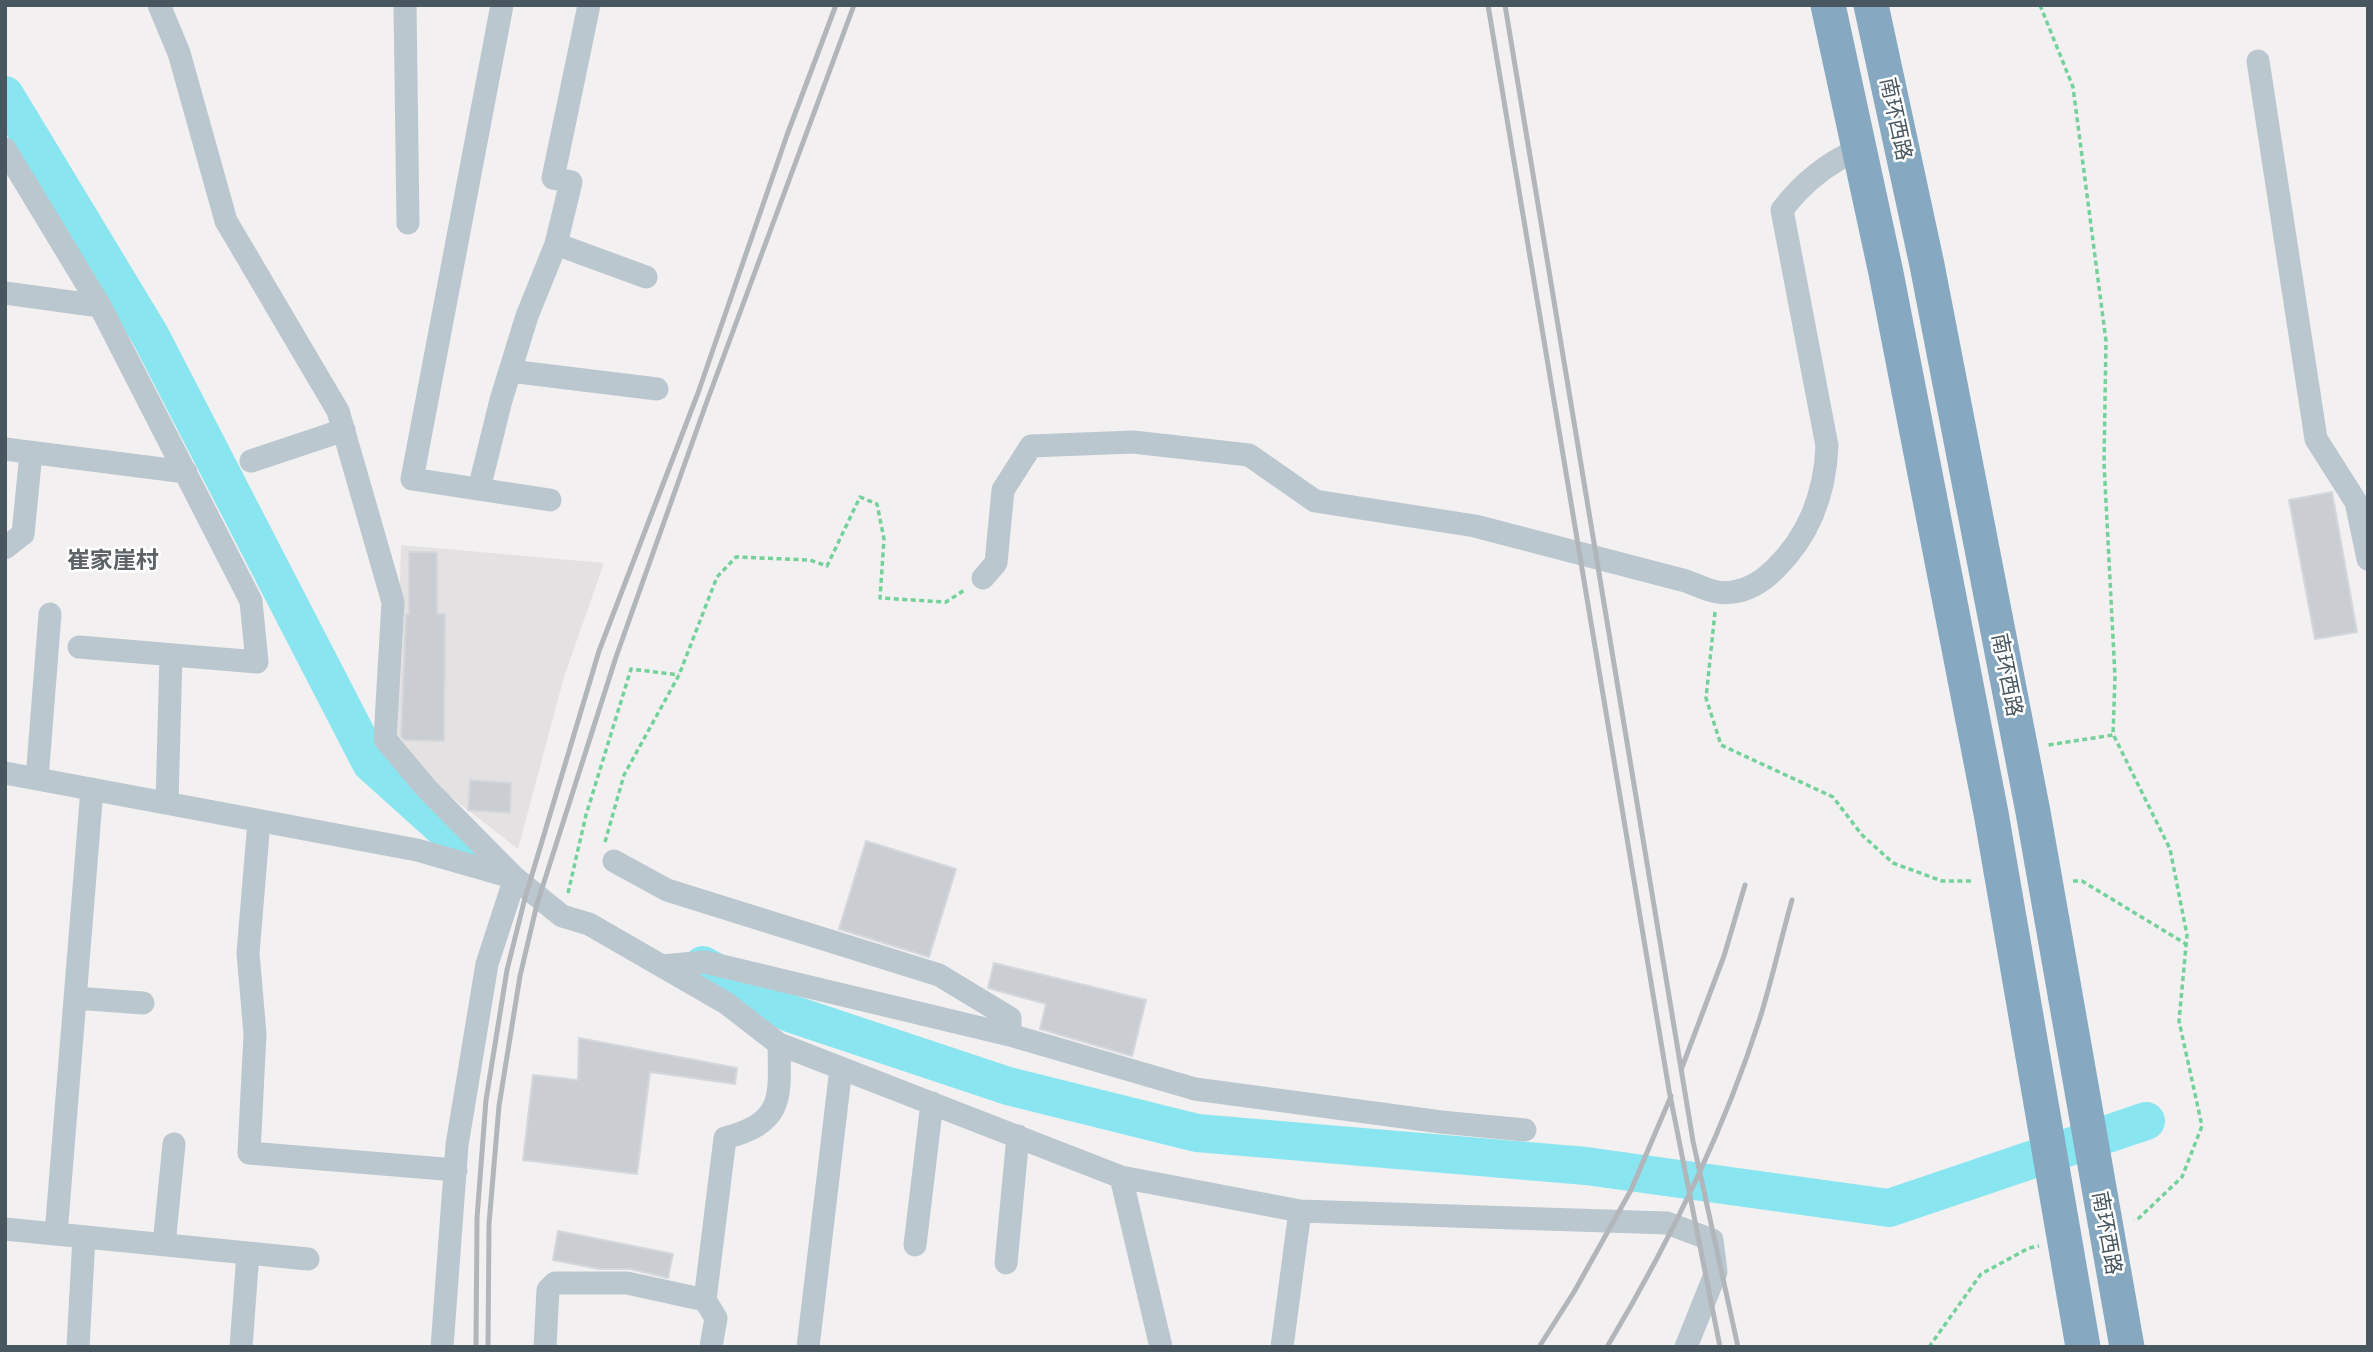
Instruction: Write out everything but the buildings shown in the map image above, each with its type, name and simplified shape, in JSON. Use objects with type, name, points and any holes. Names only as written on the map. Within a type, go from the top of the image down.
[{"type":"highway","name":"南环西路","points":[[1828,5],[1886,272],[1991,813],[2082,1343]]},
{"type":"highway","name":"南环西路","points":[[1871,5],[1927,265],[2034,812],[2126,1339]]},
{"type":"street","points":[[159,5],[179,53],[226,221],[338,411],[344,430],[393,602],[385,739],[426,788],[515,878],[562,916],[589,924],[726,1003],[779,1044],[1121,1177],[1300,1211],[1667,1223],[1712,1240],[1716,1272],[1686,1347]]},
{"type":"street","points":[[405,5],[408,223]]},
{"type":"street","points":[[502,5],[412,478],[550,500]]},
{"type":"street","points":[[479,489],[510,371],[527,316],[556,244],[572,182],[553,178],[589,5]]},
{"type":"street","points":[[2258,61],[2316,439],[2356,502],[2368,559]]},
{"type":"street","points":[[5,149],[100,306],[251,601],[257,662],[79,647]]},
{"type":"street","points":[[983,578],[996,563],[1003,490],[1031,446],[1133,442],[1249,455],[1315,501],[1475,526],[1686,581],[1717,592],[1734,592],[1752,587],[1770,574],[1798,544],[1817,507],[1826,467],[1827,446],[1782,210],[1814,175],[1860,149]]},
{"type":"street","points":[[556,244],[646,277]]},
{"type":"street","points":[[5,293],[100,306]]},
{"type":"street","points":[[510,371],[657,389]]},
{"type":"street","points":[[251,461],[344,430]]},
{"type":"street","points":[[5,449],[186,472]]},
{"type":"street","points":[[5,548],[23,534],[31,453]]},
{"type":"street","points":[[37,779],[50,614]]},
{"type":"street","points":[[167,803],[171,654]]},
{"type":"street","points":[[5,773],[417,850],[515,878]]},
{"type":"street","points":[[56,1234],[92,789]]},
{"type":"street","points":[[259,821],[248,953],[255,1034],[249,1153],[456,1170]]},
{"type":"street","points":[[614,860],[667,890],[939,975],[1010,1018],[1010,1035]]},
{"type":"street","points":[[442,1347],[457,1145],[486,964],[515,878]]},
{"type":"street","points":[[662,966],[705,962],[1010,1035],[1195,1089],[1441,1122],[1525,1130]]},
{"type":"street","points":[[75,998],[143,1003]]},
{"type":"street","points":[[711,1347],[716,1318],[705,1300],[725,1138],[750,1131],[771,1115],[779,1084],[779,1044]]},
{"type":"street","points":[[808,1347],[841,1068]]},
{"type":"street","points":[[915,1245],[932,1103]]},
{"type":"street","points":[[1006,1263],[1018,1136]]},
{"type":"street","points":[[164,1245],[174,1144]]},
{"type":"street","points":[[1121,1177],[1161,1347]]},
{"type":"street","points":[[1282,1347],[1300,1211]]},
{"type":"street","points":[[5,1229],[308,1259]]},
{"type":"street","points":[[78,1347],[84,1237]]},
{"type":"street","points":[[241,1347],[248,1253]]},
{"type":"street","points":[[545,1347],[548,1290],[555,1283],[627,1283],[705,1300]]},
{"type":"path","points":[[2040,5],[2073,87],[2106,341],[2104,463],[2115,677],[2113,735],[2170,849],[2187,935],[2179,1021],[2202,1126],[2182,1177],[2139,1218],[2126,1223]]},
{"type":"path","points":[[614,860],[603,850],[624,775],[679,676],[717,577],[736,557],[810,560],[827,566],[860,497],[877,505],[884,539],[880,598],[946,602],[983,578]]},
{"type":"path","points":[[1717,592],[1706,698],[1720,745],[1833,797],[1862,835],[1893,863],[1942,881],[1980,881]]},
{"type":"path","points":[[562,916],[586,815],[631,669],[679,676]]},
{"type":"path","points":[[2021,749],[2113,735]]},
{"type":"path","points":[[2070,881],[2082,881],[2186,944]]},
{"type":"path","points":[[1928,1347],[1980,1274],[2029,1248],[2041,1246]]},
{"type":"shaded area","points":[[401,545],[604,563],[564,677],[518,849],[432,782],[396,747]]},
{"type":"waterway","points":[[5,95],[150,335],[371,763],[462,845]]},
{"type":"waterway","points":[[703,965],[789,1013],[1008,1086],[1197,1133],[1586,1166],[1889,1208],[2146,1121]]},
{"type":"railway","points":[[476,1347],[477,1218],[486,1100],[507,970],[525,898],[599,651],[698,393],[787,135],[836,5]]},
{"type":"railway","points":[[488,1347],[489,1224],[499,1106],[520,976],[537,904],[616,657],[706,404],[854,5]]},
{"type":"railway","points":[[1488,5],[1669,1090],[1720,1347]]},
{"type":"railway","points":[[1505,5],[1693,1141],[1738,1347]]},
{"type":"railway","points":[[1681,1070],[1724,956],[1745,885]]},
{"type":"railway","points":[[1607,1347],[1673,1228],[1712,1146],[1760,1018],[1792,900]]},
{"type":"railway","points":[[1539,1347],[1574,1292],[1631,1190],[1671,1096]]},
{"type":"district","name":"崔家崖村","points":[[113,560]]}]
